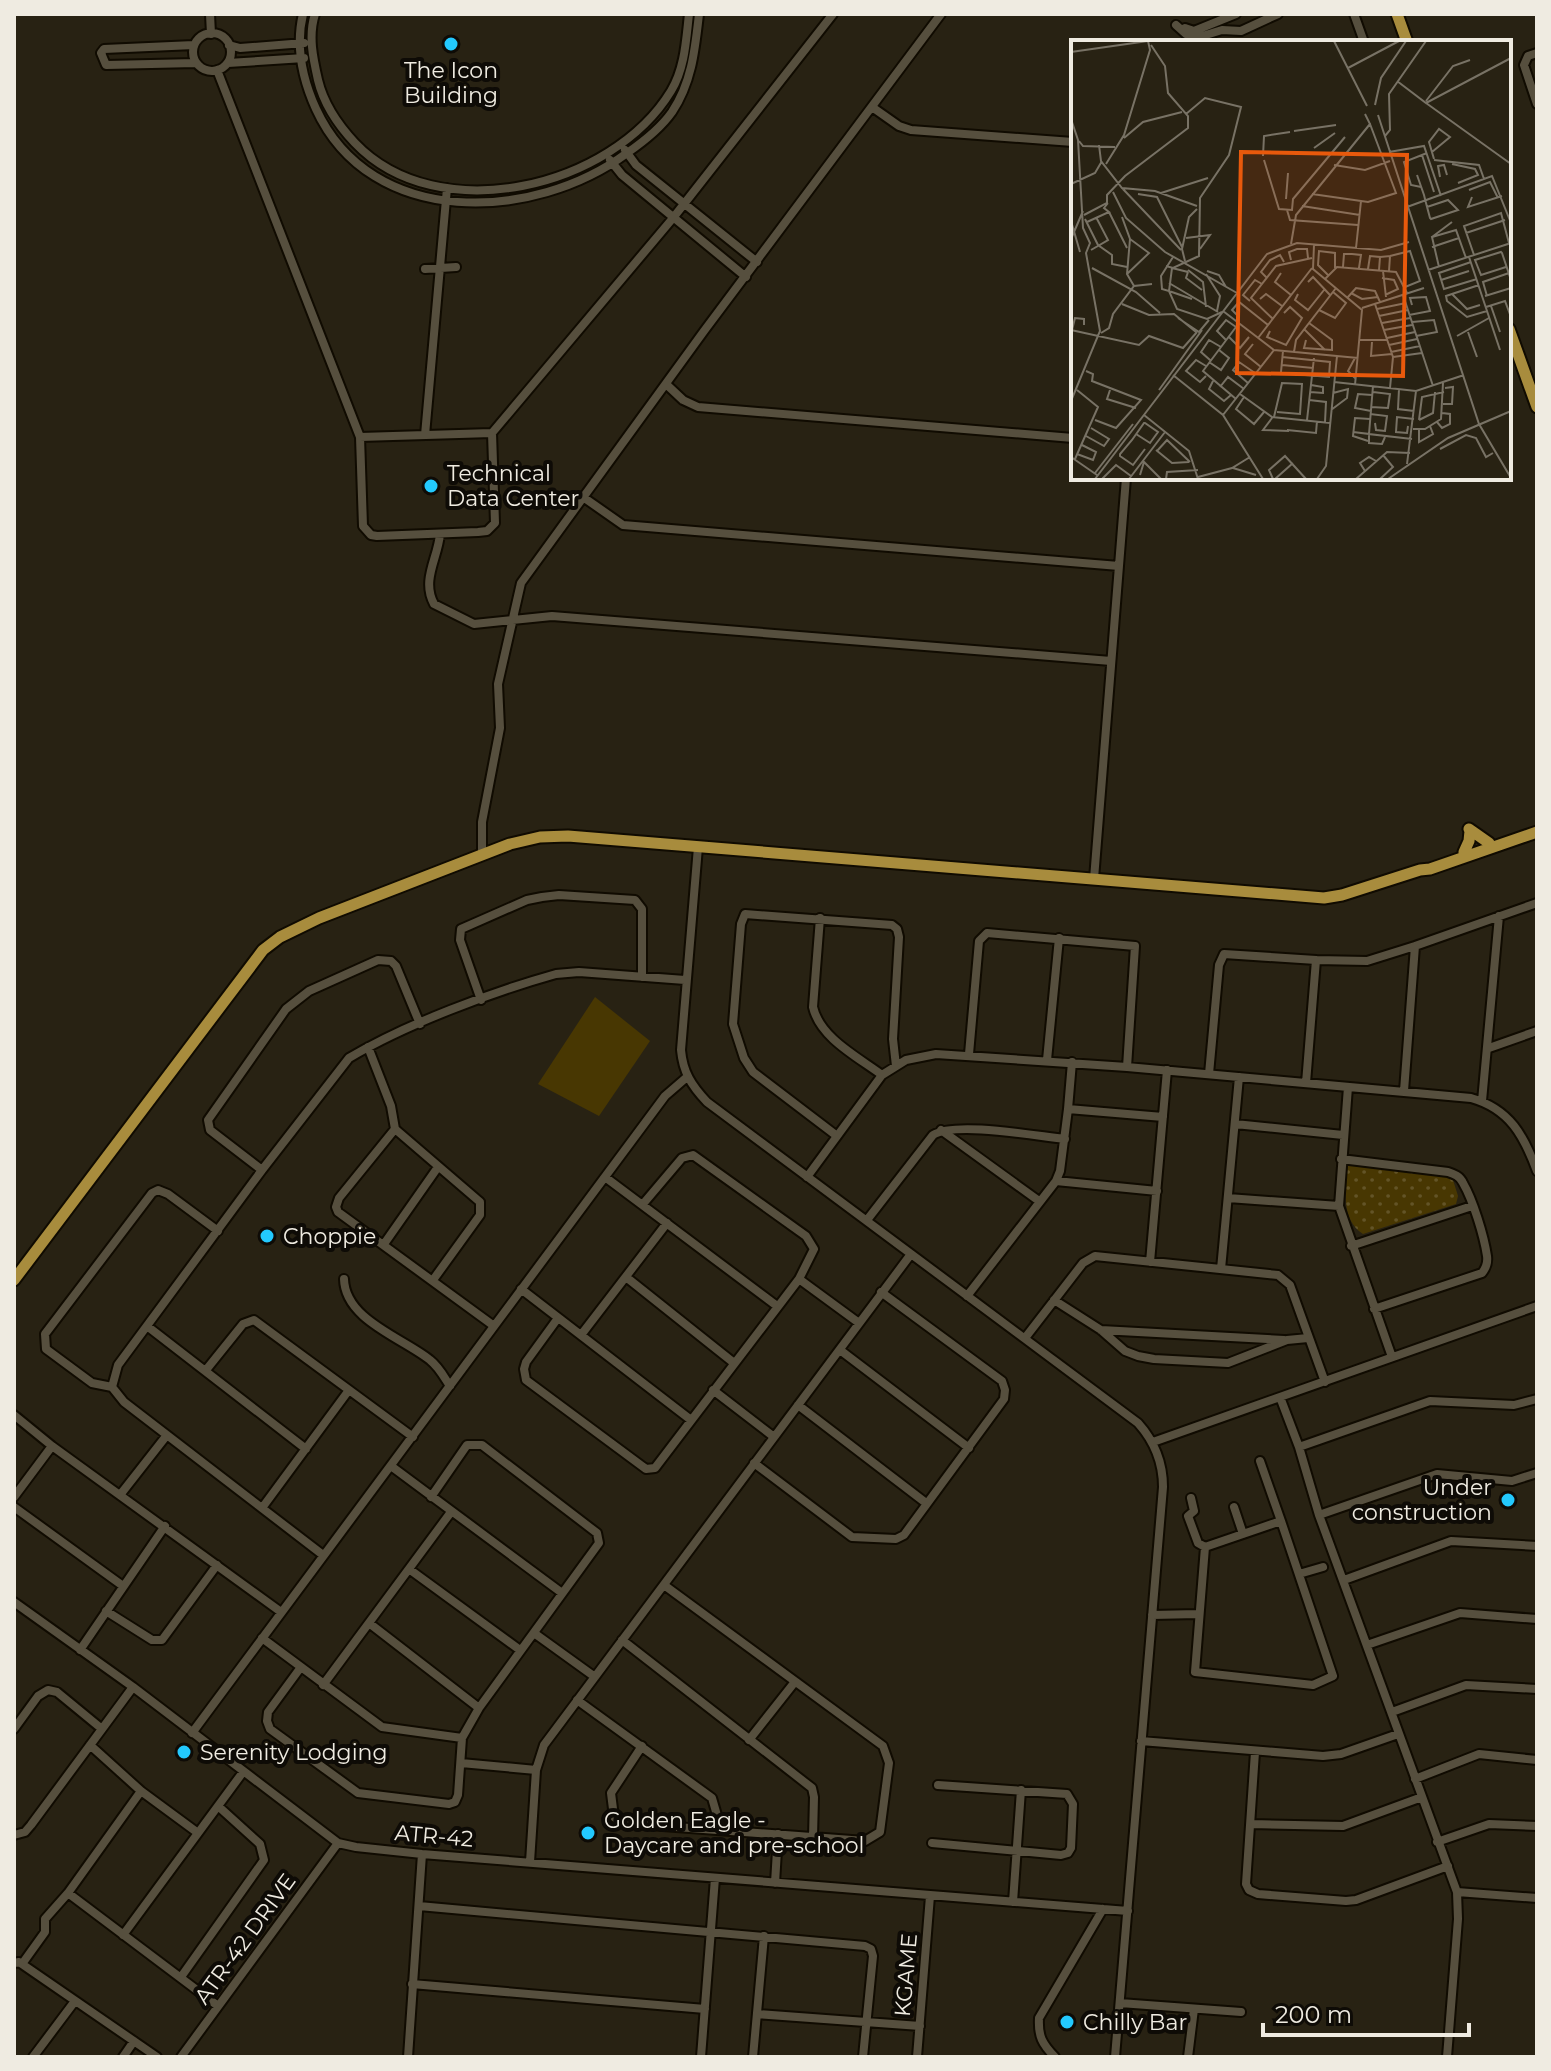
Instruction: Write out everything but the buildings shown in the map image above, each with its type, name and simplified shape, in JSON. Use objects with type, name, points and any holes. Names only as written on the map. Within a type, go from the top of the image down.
[{"type":"main road","points":[[1397,14],[1405,40]]},
{"type":"main road","points":[[1511,335],[1537,407]]},
{"type":"main road","points":[[1420,870],[1428,864],[1537,825]]},
{"type":"main road","points":[[1464,852],[1470,830],[1489,843]]},
{"type":"main road","points":[[14,1280],[263,950],[280,937],[319,918],[510,844],[540,837],[568,836],[1324,898],[1430,869],[1537,832]]},
{"type":"street","points":[[210,14],[211,34]]},
{"type":"street","points":[[303,14],[300,58],[317,113],[336,142],[375,176],[408,192],[446,202],[527,198],[575,182],[627,153],[655,131],[677,104],[694,61],[699,14]]},
{"type":"street","points":[[315,14],[313,58],[320,88],[343,130],[364,151],[409,179],[447,188],[508,188],[537,183],[562,176],[620,143],[650,119],[671,90],[683,62],[689,14]]},
{"type":"street","points":[[217,70],[360,437],[362,520],[366,530],[377,536],[487,531],[495,523],[492,433],[673,218],[833,14]]},
{"type":"street","points":[[482,855],[482,822],[500,728],[498,684],[521,583],[941,14]]},
{"type":"street","points":[[1236,14],[1194,31],[1177,24],[1186,34],[1196,38],[1222,30],[1241,31],[1278,14]]},
{"type":"street","points":[[1354,14],[1363,40]]},
{"type":"street","points":[[228,63],[231,57],[229,45],[221,35],[211,34],[203,36],[194,45],[104,49],[102,57],[106,65],[196,63],[206,70],[217,70],[228,63],[313,58]]},
{"type":"street","points":[[229,45],[240,48],[312,42]]},
{"type":"street","points":[[194,45],[196,63]]},
{"type":"street","points":[[1537,53],[1528,56],[1524,65],[1537,104]]},
{"type":"street","points":[[872,107],[899,126],[911,130],[1071,142]]},
{"type":"street","points":[[620,143],[636,165],[757,262]]},
{"type":"street","points":[[605,153],[622,175],[746,277]]},
{"type":"street","points":[[425,435],[447,188]]},
{"type":"street","points":[[425,269],[456,267]]},
{"type":"street","points":[[667,385],[683,400],[698,407],[1071,438]]},
{"type":"street","points":[[360,437],[492,433]]},
{"type":"street","points":[[1094,879],[1126,480]]},
{"type":"street","points":[[583,497],[623,525],[1119,566]]},
{"type":"street","points":[[440,534],[439,549],[429,573],[430,595],[434,604],[474,624],[552,616],[1111,661]]},
{"type":"street","points":[[698,847],[681,1050],[687,1077],[707,1102],[1138,1423],[1153,1442],[1159,1457],[1163,1487],[1115,2057]]},
{"type":"street","points":[[481,1000],[460,940],[461,929],[527,900],[542,897],[559,895],[635,900],[642,909],[642,977]]},
{"type":"street","points":[[1209,1074],[1219,965],[1224,954],[1367,961],[1537,903]]},
{"type":"street","points":[[837,1136],[753,1072],[737,1041],[733,1024],[741,924],[745,914],[892,925],[897,929],[893,1039],[896,1066]]},
{"type":"street","points":[[1482,1101],[1499,916]]},
{"type":"street","points":[[820,918],[813,1007],[816,1020],[823,1030],[882,1075]]},
{"type":"street","points":[[969,1054],[981,936],[987,933],[1059,938],[1135,946],[1127,1067]]},
{"type":"street","points":[[1047,1060],[1059,938]]},
{"type":"street","points":[[1404,1091],[1415,946]]},
{"type":"street","points":[[262,1170],[210,1130],[208,1120],[286,1009],[309,991],[378,960],[386,960],[396,966],[420,1024]]},
{"type":"street","points":[[1306,1083],[1316,960]]},
{"type":"street","points":[[112,1387],[118,1365],[340,1066],[368,1047],[420,1024],[537,979],[566,972],[685,980]]},
{"type":"street","points":[[1489,1048],[1537,1031]]},
{"type":"street","points":[[368,1047],[391,1106],[395,1129],[479,1199],[481,1211],[433,1280]]},
{"type":"street","points":[[807,1177],[882,1075],[920,1056],[969,1054],[1404,1091],[1482,1101],[1510,1119],[1525,1141],[1537,1171]]},
{"type":"street","points":[[967,1296],[1056,1181],[1065,1139],[1072,1062]]},
{"type":"street","points":[[1150,1262],[1167,1070]]},
{"type":"street","points":[[192,1733],[665,1096],[687,1077]]},
{"type":"street","points":[[1221,1269],[1239,1077]]},
{"type":"street","points":[[1348,1087],[1339,1206],[1392,1357]]},
{"type":"street","points":[[1068,1109],[1163,1117]]},
{"type":"street","points":[[1235,1124],[1343,1135]]},
{"type":"street","points":[[395,1129],[339,1198],[336,1207],[343,1217],[494,1326]]},
{"type":"street","points":[[867,1220],[933,1135],[941,1130],[964,1129],[1065,1139]]},
{"type":"street","points":[[941,1130],[1039,1201]]},
{"type":"street","points":[[1525,1141],[1537,1136]]},
{"type":"street","points":[[558,1318],[526,1362],[526,1380],[651,1470],[659,1464],[799,1279],[813,1255],[813,1243],[693,1155],[682,1158],[643,1204]]},
{"type":"street","points":[[1341,1159],[1448,1172],[1462,1181],[1487,1256],[1487,1266],[1482,1273],[1374,1309]]},
{"type":"street","points":[[384,1244],[438,1167]]},
{"type":"street","points":[[605,1177],[777,1306]]},
{"type":"street","points":[[1056,1181],[1157,1191]]},
{"type":"street","points":[[218,1231],[168,1194],[158,1190],[152,1193],[45,1334],[46,1349],[92,1383],[112,1387],[124,1402],[323,1555]]},
{"type":"street","points":[[1228,1198],[1339,1206]]},
{"type":"street","points":[[1351,1246],[1472,1206]]},
{"type":"street","points":[[581,1335],[667,1223]]},
{"type":"street","points":[[530,1862],[536,1770],[544,1745],[911,1254]]},
{"type":"street","points":[[1025,1338],[1088,1258],[1095,1256],[1278,1275],[1290,1285],[1325,1382]]},
{"type":"street","points":[[626,1277],[734,1363]]},
{"type":"street","points":[[344,1279],[344,1290],[358,1310],[434,1363],[450,1386]]},
{"type":"street","points":[[799,1279],[859,1323]]},
{"type":"street","points":[[521,1289],[691,1420]]},
{"type":"street","points":[[754,1463],[857,1538],[900,1538],[969,1448],[1004,1399],[1002,1381],[881,1292]]},
{"type":"street","points":[[1054,1300],[1101,1330],[1125,1351],[1138,1356],[1218,1364],[1239,1360],[1287,1340]]},
{"type":"street","points":[[1153,1442],[1536,1308]]},
{"type":"street","points":[[206,1370],[243,1324],[254,1320],[413,1437]]},
{"type":"street","points":[[147,1326],[306,1449]]},
{"type":"street","points":[[1101,1330],[1287,1340],[1308,1338]]},
{"type":"street","points":[[840,1350],[969,1448]]},
{"type":"street","points":[[262,1508],[349,1390]]},
{"type":"street","points":[[713,1390],[774,1437]]},
{"type":"street","points":[[1280,1397],[1319,1515],[1457,1892],[1458,1919],[1447,2057]]},
{"type":"street","points":[[1299,1447],[1430,1401],[1514,1405],[1537,1399]]},
{"type":"street","points":[[798,1405],[926,1503]]},
{"type":"street","points":[[14,1415],[281,1612]]},
{"type":"street","points":[[120,1495],[167,1435]]},
{"type":"street","points":[[301,1667],[268,1712],[268,1725],[352,1790],[369,1796],[449,1804],[455,1802],[462,1738],[479,1708],[599,1543],[598,1535],[482,1445],[467,1445],[431,1497]]},
{"type":"street","points":[[14,1497],[52,1446]]},
{"type":"street","points":[[1205,1547],[1195,1672],[1316,1685],[1334,1673],[1260,1461]]},
{"type":"street","points":[[391,1466],[562,1593]]},
{"type":"street","points":[[1319,1515],[1437,1474],[1512,1481],[1537,1473]]},
{"type":"street","points":[[1191,1498],[1194,1511],[1188,1516],[1198,1543],[1205,1547],[1281,1521]]},
{"type":"street","points":[[14,1507],[123,1586]]},
{"type":"street","points":[[1234,1507],[1243,1534]]},
{"type":"street","points":[[323,1685],[451,1512]]},
{"type":"street","points":[[80,1650],[165,1526]]},
{"type":"street","points":[[1344,1580],[1451,1541],[1537,1546]]},
{"type":"street","points":[[106,1611],[152,1640],[162,1640],[217,1565]]},
{"type":"street","points":[[1299,1574],[1323,1567]]},
{"type":"street","points":[[409,1569],[520,1650]]},
{"type":"street","points":[[642,1746],[611,1793],[614,1817],[622,1823],[865,1841],[880,1832],[889,1763],[883,1746],[664,1585]]},
{"type":"street","name":"ATR-42","points":[[14,1602],[133,1687],[338,1843],[422,1854],[1128,1911]]},
{"type":"street","points":[[1367,1645],[1460,1613],[1537,1619]]},
{"type":"street","points":[[1152,1615],[1198,1614]]},
{"type":"street","points":[[369,1623],[479,1708]]},
{"type":"street","points":[[534,1633],[595,1677]]},
{"type":"street","points":[[262,1638],[382,1727],[462,1738]]},
{"type":"street","points":[[622,1640],[812,1788],[813,1837]]},
{"type":"street","points":[[749,1740],[794,1683]]},
{"type":"street","points":[[1392,1712],[1466,1685],[1537,1689]]},
{"type":"street","points":[[14,1835],[25,1832],[31,1825],[133,1687]]},
{"type":"street","points":[[14,1729],[38,1696],[48,1690],[57,1692],[102,1729]]},
{"type":"street","points":[[577,1700],[712,1798],[721,1829]]},
{"type":"street","points":[[1141,1741],[1332,1756],[1398,1734]]},
{"type":"street","points":[[90,1745],[141,1791],[198,1833]]},
{"type":"street","points":[[1255,1752],[1246,1884],[1249,1890],[1258,1894],[1356,1900],[1448,1866]]},
{"type":"street","points":[[1415,1779],[1479,1754],[1537,1760]]},
{"type":"street","points":[[461,1763],[536,1770]]},
{"type":"street","points":[[123,1935],[243,1772]]},
{"type":"street","points":[[932,1843],[1061,1855],[1071,1848],[1072,1799],[1067,1794],[938,1785]]},
{"type":"street","points":[[1013,1902],[1021,1790]]},
{"type":"street","points":[[141,1791],[68,1893],[45,1919],[45,1932],[18,1964],[157,2057]]},
{"type":"street","points":[[1251,1824],[1343,1826],[1422,1797]]},
{"type":"street","points":[[181,1977],[264,1860],[260,1844],[218,1806]]},
{"type":"street","points":[[1437,1842],[1489,1824],[1537,1826]]},
{"type":"street","points":[[775,1883],[778,1834]]},
{"type":"street","name":"ATR-42 DRIVE","points":[[181,2057],[338,1843]]},
{"type":"street","points":[[408,2057],[422,1854]]},
{"type":"street","points":[[701,2057],[715,1878]]},
{"type":"street","points":[[1457,1892],[1537,1898]]},
{"type":"street","points":[[68,1893],[218,2006]]},
{"type":"street","name":"KGAME","points":[[917,2057],[930,1896]]},
{"type":"street","points":[[419,1906],[865,1946],[871,1949],[873,1956],[863,2057]]},
{"type":"street","points":[[1055,2057],[1043,2045],[1039,2018],[1103,1909]]},
{"type":"street","points":[[753,2057],[764,1936]]},
{"type":"street","points":[[412,1984],[705,2009]]},
{"type":"street","points":[[33,2057],[75,2001]]},
{"type":"street","points":[[1120,2003],[1241,2012]]},
{"type":"street","points":[[1188,2057],[1194,2009]]},
{"type":"street","points":[[757,2014],[920,2026]]},
{"type":"street","points":[[123,2057],[134,2041]]},
{"type":"shaded area","points":[[595,997],[650,1041],[599,1116],[538,1084]]},
{"type":"shaded area","points":[[1347,1165],[1446,1176],[1453,1180],[1458,1196],[1456,1204],[1363,1234],[1356,1228],[1348,1212]]},
{"type":"place","name":"The Icon Building","points":[[451,44]]},
{"type":"place","name":"Technical Data Center","points":[[431,486]]},
{"type":"place","name":"Choppie","points":[[267,1236]]},
{"type":"place","name":"Under construction","points":[[1508,1500]]},
{"type":"place","name":"Serenity Lodging","points":[[184,1752]]},
{"type":"place","name":"Golden Eagle - Daycare and pre-school","points":[[588,1833]]},
{"type":"place","name":"Chilly Bar","points":[[1067,2022]]}]
